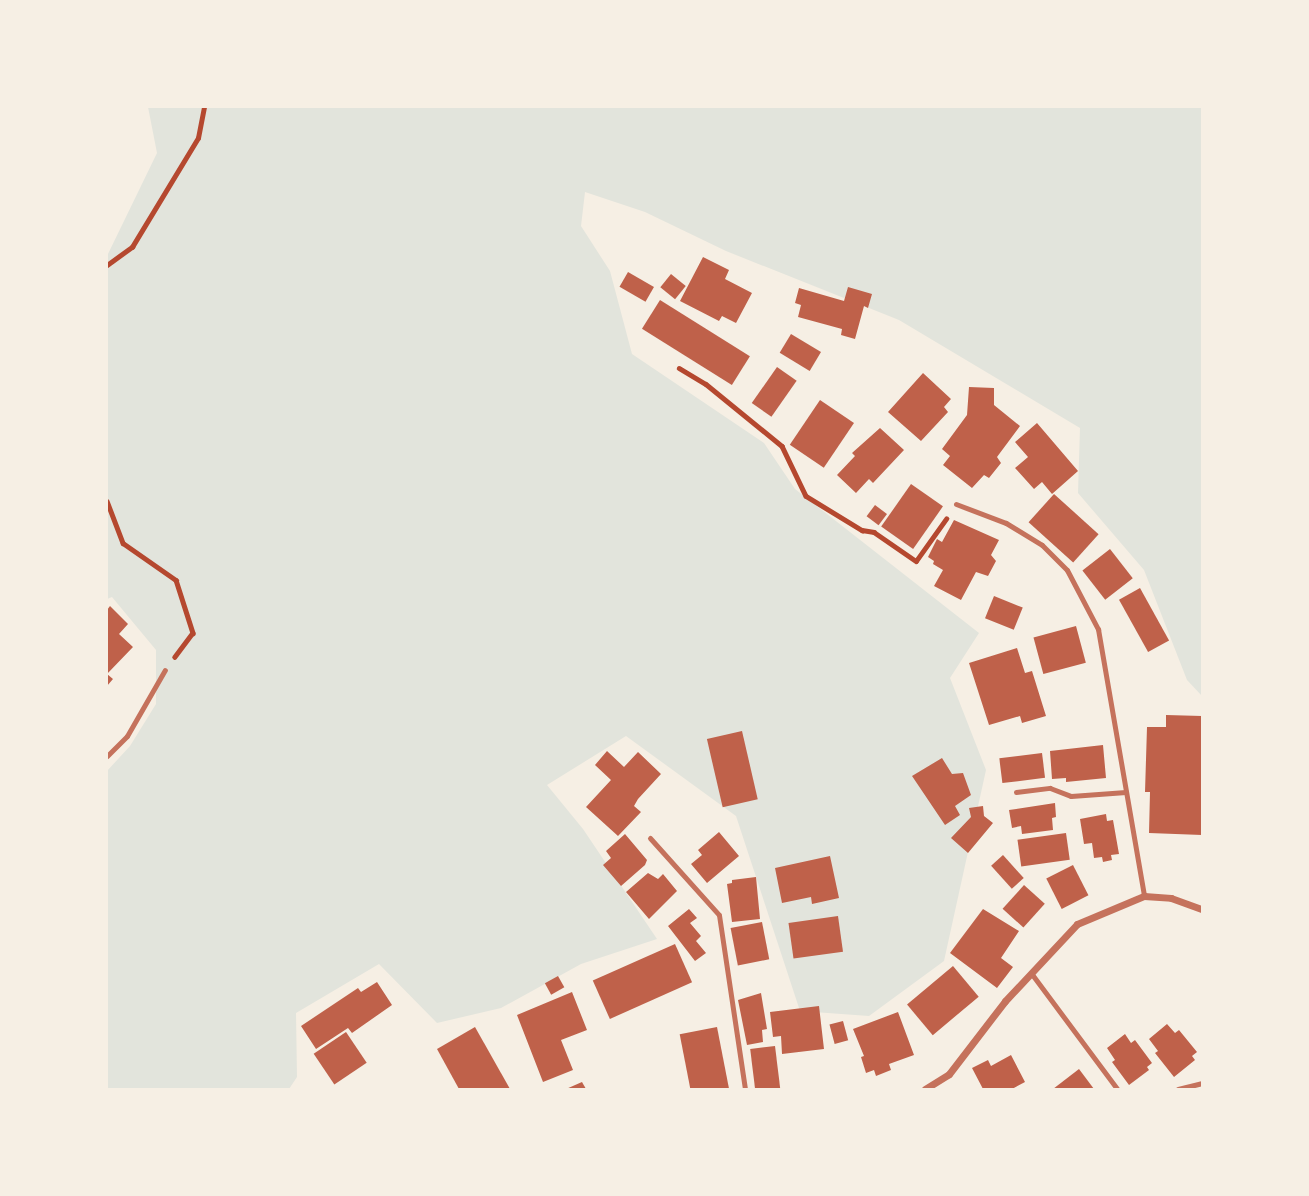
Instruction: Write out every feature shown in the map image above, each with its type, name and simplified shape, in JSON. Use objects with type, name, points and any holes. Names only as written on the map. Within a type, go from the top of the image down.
[{"type":"street","points":[[925,1089],[949,1074],[1031,973],[1077,925],[1144,895],[1171,898],[1202,909]]},
{"type":"lane","points":[[956,504],[1006,523],[1042,545],[1067,570],[1098,629],[1144,895]]},
{"type":"lane","points":[[107,756],[127,736],[165,670]]},
{"type":"lane","points":[[1016,792],[1051,788],[1072,796],[1126,792]]},
{"type":"lane","points":[[650,838],[719,915],[745,1089]]},
{"type":"lane","points":[[1031,973],[1117,1089]]},
{"type":"lane","points":[[1178,1089],[1202,1083]]},
{"type":"path","points":[[107,265],[132,247],[198,138],[204,107]]},
{"type":"path","points":[[679,368],[706,384],[782,446],[806,496],[862,530],[874,532],[916,561],[956,504]]},
{"type":"path","points":[[107,501],[123,543],[176,580],[193,633],[165,670]]},
{"type":"shaded area","points":[[148,107],[1202,107],[1202,696],[1187,680],[1144,570],[1078,493],[1080,428],[899,320],[726,251],[645,212],[585,192],[581,226],[610,271],[632,354],[764,443],[795,489],[979,633],[950,678],[986,770],[944,961],[869,1016],[800,1011],[736,816],[626,736],[547,785],[583,829],[657,939],[581,964],[501,1008],[437,1023],[379,964],[296,1013],[297,1077],[289,1089],[107,1089],[107,771],[130,746],[156,704],[156,650],[112,597],[107,599],[107,256],[157,153]]},
{"type":"building","points":[[703,257],[729,270],[725,279],[752,293],[736,323],[722,316],[719,321],[680,301]]},
{"type":"building","points":[[628,272],[654,287],[645,302],[620,287]]},
{"type":"building","points":[[671,274],[686,286],[675,299],[660,287]]},
{"type":"building","points":[[848,287],[872,294],[868,308],[864,306],[855,339],[841,335],[842,329],[798,317],[801,305],[795,303],[799,288],[844,301]]},
{"type":"building","points":[[660,300],[750,356],[732,385],[642,329]]},
{"type":"building","points":[[791,334],[821,352],[810,371],[780,353]]},
{"type":"building","points":[[777,367],[797,381],[771,417],[752,403]]},
{"type":"building","points":[[923,373],[951,399],[944,407],[948,412],[921,441],[888,412]]},
{"type":"building","points":[[969,387],[994,388],[994,405],[1020,426],[997,457],[1001,463],[989,478],[984,475],[972,488],[943,465],[950,456],[942,449],[967,415]]},
{"type":"building","points":[[820,400],[854,423],[824,468],[790,445]]},
{"type":"building","points":[[1037,423],[1078,471],[1052,494],[1042,482],[1034,489],[1015,468],[1028,457],[1015,442]]},
{"type":"building","points":[[880,428],[904,450],[873,483],[869,479],[856,493],[837,475],[855,456],[852,453]]},
{"type":"building","points":[[911,484],[943,506],[913,549],[881,527]]},
{"type":"building","points":[[1054,494],[1099,534],[1073,562],[1029,522]]},
{"type":"building","points":[[875,505],[887,514],[879,525],[867,516]]},
{"type":"building","points":[[954,520],[999,540],[991,555],[996,561],[988,576],[976,572],[961,600],[934,586],[943,570],[928,557],[937,539],[942,542]]},
{"type":"building","points":[[1110,549],[1133,578],[1105,600],[1082,571]]},
{"type":"building","points":[[1140,588],[1169,640],[1148,652],[1119,600]]},
{"type":"building","points":[[994,596],[1023,608],[1014,630],[985,618]]},
{"type":"building","points":[[110,606],[128,624],[119,634],[133,647],[107,674],[107,610]]},
{"type":"building","points":[[1076,626],[1086,663],[1043,674],[1033,637]]},
{"type":"building","points":[[1017,648],[1025,673],[1032,671],[1046,716],[1022,723],[1020,716],[989,725],[969,663]]},
{"type":"building","points":[[107,674],[113,679],[107,686]]},
{"type":"building","points":[[1166,715],[1202,716],[1202,835],[1149,833],[1150,792],[1145,792],[1147,727],[1166,727]]},
{"type":"building","points":[[742,731],[758,799],[723,807],[707,739]]},
{"type":"building","points":[[1103,745],[1106,778],[1066,782],[1066,778],[1052,779],[1050,751]]},
{"type":"building","points":[[607,751],[624,767],[638,752],[661,774],[634,806],[641,812],[618,836],[586,807],[611,780],[595,765]]},
{"type":"building","points":[[1042,753],[1045,778],[1002,783],[999,758]]},
{"type":"building","points":[[942,758],[952,774],[963,773],[971,795],[955,806],[960,815],[945,825],[912,776]]},
{"type":"building","points":[[1055,803],[1053,830],[1022,834],[1021,826],[1012,828],[1009,810]]},
{"type":"building","points":[[983,806],[984,816],[993,823],[968,853],[951,838],[971,817],[969,808]]},
{"type":"building","points":[[1106,814],[1107,821],[1113,820],[1119,854],[1111,855],[1112,860],[1103,862],[1102,857],[1094,858],[1092,843],[1084,844],[1080,819]]},
{"type":"building","points":[[719,832],[739,856],[707,883],[691,864],[702,855],[698,850]]},
{"type":"building","points":[[1066,833],[1070,860],[1021,867],[1017,840]]},
{"type":"building","points":[[625,834],[647,860],[645,865],[621,886],[603,865],[611,858],[606,851]]},
{"type":"building","points":[[1003,855],[1024,878],[1012,889],[991,866]]},
{"type":"building","points":[[830,856],[839,898],[812,904],[811,897],[782,903],[775,868]]},
{"type":"building","points":[[1073,865],[1088,895],[1062,909],[1046,879]]},
{"type":"building","points":[[648,873],[658,879],[663,874],[677,891],[649,919],[626,892]]},
{"type":"building","points":[[756,877],[760,919],[732,922],[727,884],[732,883],[732,880]]},
{"type":"building","points":[[1024,885],[1045,904],[1023,928],[1003,909]]},
{"type":"building","points":[[689,909],[697,918],[690,923],[701,936],[696,941],[706,953],[695,961],[668,926]]},
{"type":"building","points":[[983,909],[1019,931],[1001,958],[1013,967],[997,988],[950,953]]},
{"type":"building","points":[[838,916],[843,952],[793,959],[788,923]]},
{"type":"building","points":[[762,922],[769,959],[738,965],[731,928]]},
{"type":"building","points":[[675,944],[692,982],[610,1019],[593,981]]},
{"type":"building","points":[[953,966],[979,997],[933,1035],[907,1005]]},
{"type":"building","points":[[558,976],[564,987],[551,995],[545,983]]},
{"type":"building","points":[[377,982],[392,1005],[352,1033],[348,1028],[316,1049],[301,1026],[358,988],[361,992]]},
{"type":"building","points":[[572,992],[587,1030],[561,1040],[573,1070],[543,1082],[517,1015]]},
{"type":"building","points":[[761,993],[767,1029],[762,1030],[763,1042],[747,1045],[738,1000]]},
{"type":"building","points":[[819,1006],[824,1049],[782,1054],[781,1036],[773,1037],[770,1012]]},
{"type":"building","points":[[898,1012],[914,1055],[889,1064],[891,1070],[876,1076],[874,1070],[866,1073],[861,1057],[864,1056],[853,1029]]},
{"type":"building","points":[[843,1021],[848,1040],[835,1044],[829,1025]]},
{"type":"building","points":[[1167,1024],[1175,1033],[1179,1030],[1197,1052],[1192,1056],[1195,1060],[1174,1077],[1155,1053],[1158,1051],[1149,1039]]},
{"type":"building","points":[[475,1027],[510,1089],[459,1089],[437,1049]]},
{"type":"building","points":[[717,1027],[729,1089],[690,1089],[680,1034]]},
{"type":"building","points":[[346,1032],[367,1063],[334,1084],[314,1054]]},
{"type":"building","points":[[1125,1034],[1131,1043],[1135,1040],[1152,1063],[1147,1067],[1149,1070],[1129,1085],[1112,1062],[1115,1060],[1107,1048]]},
{"type":"building","points":[[775,1046],[780,1089],[755,1089],[750,1049]]},
{"type":"building","points":[[1011,1055],[1025,1082],[1012,1089],[983,1089],[972,1068],[988,1060],[991,1066]]},
{"type":"building","points":[[1079,1069],[1094,1089],[1053,1089]]},
{"type":"building","points":[[582,1082],[586,1089],[566,1089]]}]
